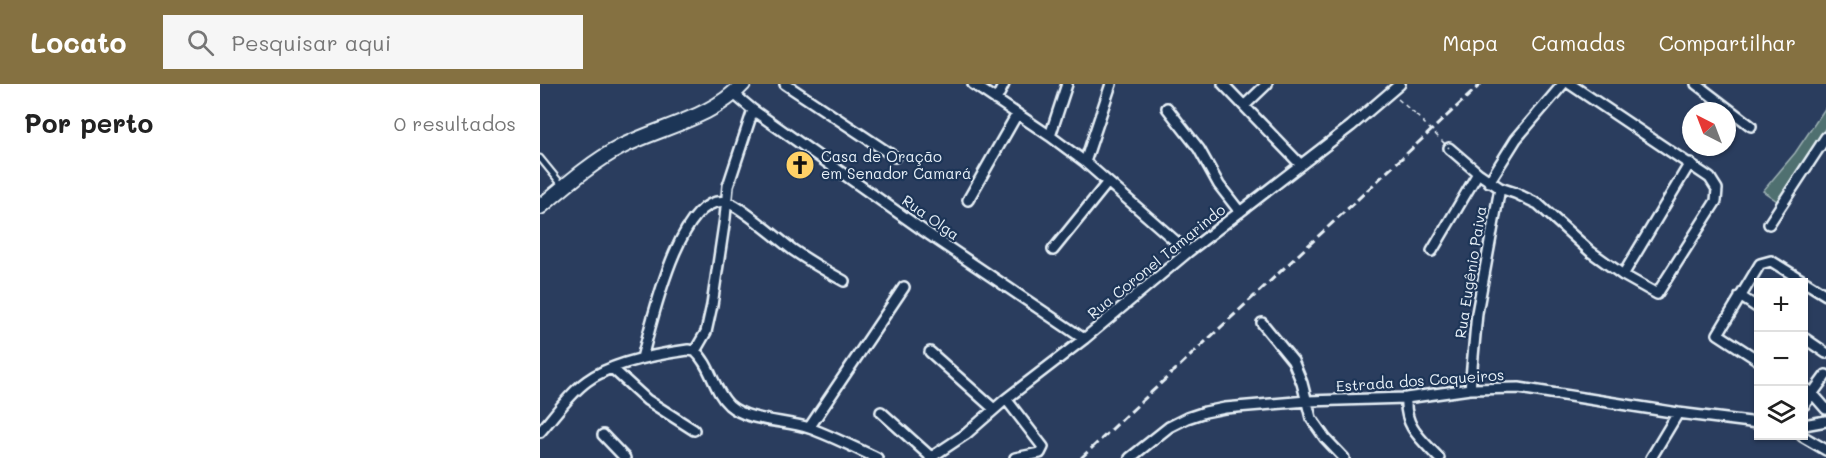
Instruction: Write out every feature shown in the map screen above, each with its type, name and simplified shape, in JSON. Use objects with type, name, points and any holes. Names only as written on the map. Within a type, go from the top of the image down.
[{"type":"street","points":[[785,84],[895,157]]},
{"type":"street","points":[[973,84],[1085,162],[1188,252]]},
{"type":"street","points":[[996,100],[1004,84]]},
{"type":"street","points":[[1050,136],[1067,84]]},
{"type":"street","points":[[1085,162],[1111,84]]},
{"type":"street","points":[[1223,84],[1300,164]]},
{"type":"street","points":[[1244,106],[1267,84]]},
{"type":"street","name":"Rua Coronel Tamarindo","points":[[930,457],[966,434],[1188,252],[1351,126],[1400,84]]},
{"type":"street","points":[[1489,182],[1516,139],[1563,84]]},
{"type":"street","points":[[1500,189],[1526,197],[1546,209],[1581,245],[1623,275],[1657,294],[1716,201],[1718,195],[1715,184],[1710,177],[1690,163],[1570,84]]},
{"type":"street","points":[[1696,84],[1751,126]]},
{"type":"street","points":[[540,207],[607,155],[695,117],[738,89]]},
{"type":"street","name":"Rua Olga","points":[[738,89],[753,110],[1084,339]]},
{"type":"street","points":[[1167,108],[1199,149],[1219,185],[1240,212]]},
{"type":"street","points":[[695,351],[706,332],[712,304],[728,186],[753,110]]},
{"type":"street","points":[[968,200],[1017,114]]},
{"type":"street","points":[[1769,224],[1826,137]]},
{"type":"street","name":"Rua Eugênio Paiva","points":[[1449,148],[1500,189],[1477,313],[1470,388]]},
{"type":"street","points":[[1623,275],[1690,163]]},
{"type":"street","points":[[1432,251],[1478,173]]},
{"type":"street","points":[[1053,250],[1108,182]]},
{"type":"street","points":[[642,358],[672,261],[689,223],[704,207],[726,202],[747,215],[792,250],[844,281]]},
{"type":"street","points":[[1754,357],[1718,334],[1756,268],[1763,261],[1771,261],[1783,267],[1826,295]]},
{"type":"street","points":[[809,428],[904,287]]},
{"type":"street","points":[[1740,296],[1754,305]]},
{"type":"street","points":[[1262,323],[1293,361],[1311,418],[1344,458]]},
{"type":"street","points":[[1808,341],[1826,353]]},
{"type":"street","points":[[540,432],[576,390],[588,380],[642,358],[688,350],[695,351],[702,359],[723,399],[732,407],[746,414],[809,428],[877,458]]},
{"type":"street","points":[[930,352],[994,409]]},
{"type":"street","points":[[613,369],[647,400],[694,430]]},
{"type":"street","points":[[1826,375],[1808,391],[1826,409]]},
{"type":"street","name":"Estrada dos Coqueiros","points":[[1135,456],[1169,427],[1205,412],[1225,408],[1307,401],[1406,398],[1470,388],[1519,388],[1754,422]]},
{"type":"street","points":[[1406,398],[1405,411],[1409,423],[1439,458]]},
{"type":"street","points":[[1006,399],[1043,447],[1042,451],[1015,458]]},
{"type":"street","points":[[881,412],[930,457]]},
{"type":"street","points":[[1664,458],[1652,455],[1678,413]]},
{"type":"street","points":[[1808,424],[1826,421]]},
{"type":"street","points":[[603,435],[626,458]]},
{"type":"street","points":[[1808,439],[1826,450]]},
{"type":"lane","points":[[540,158],[564,187]]},
{"type":"path","points":[[1391,93],[1449,148]]},
{"type":"green space","points":[[1826,107],[1826,127],[1777,201],[1763,191],[1795,153]]},
{"type":"railway","points":[[1081,458],[1481,84]]},
{"type":"place","name":"Casa de Oração em Senador Camará","points":[[800,165]]}]
